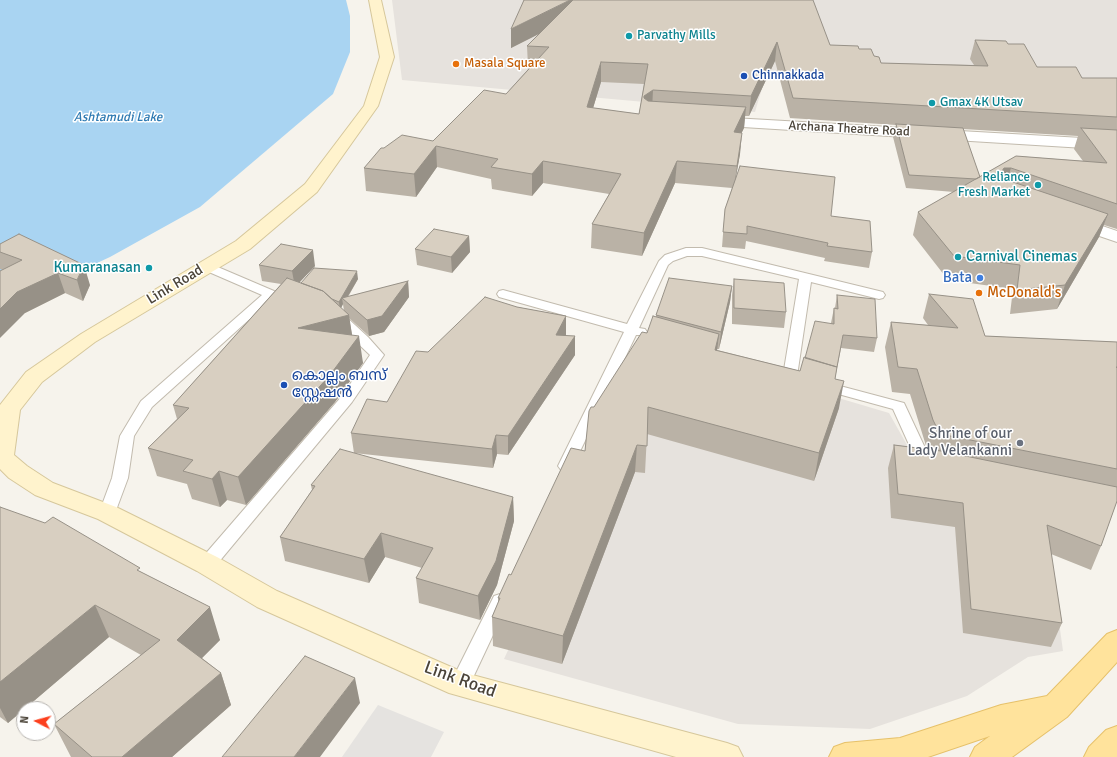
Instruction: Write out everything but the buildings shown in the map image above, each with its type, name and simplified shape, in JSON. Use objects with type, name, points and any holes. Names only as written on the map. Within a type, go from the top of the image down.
[{"type":"main road","name":"Link Road","points":[[375,0],[387,57],[371,106],[311,188],[243,245],[88,338],[34,377],[9,409],[1,457],[18,472],[44,489],[107,513],[207,564],[267,599],[460,684],[727,757]]},
{"type":"main road","points":[[986,757],[1056,708],[1117,642]]},
{"type":"main road","points":[[845,757],[900,752],[1001,720],[1056,708]]},
{"type":"main road","points":[[1100,757],[1117,740]]},
{"type":"street","name":"Archana Theatre Road","points":[[699,121],[1117,145]]},
{"type":"street","points":[[1060,216],[1117,237]]},
{"type":"lane","points":[[560,478],[663,264],[669,258],[686,252],[702,252],[879,295]]},
{"type":"lane","points":[[206,266],[270,294],[300,301]]},
{"type":"lane","points":[[806,277],[784,374],[899,406],[925,465],[940,468]]},
{"type":"lane","points":[[107,513],[120,478],[127,436],[146,404],[270,294]]},
{"type":"lane","points":[[504,294],[654,336]]},
{"type":"lane","points":[[207,564],[347,399],[377,355],[333,313],[326,311]]},
{"type":"lane","points":[[460,684],[504,592]]},
{"type":"shaded area","name":"Parvathy Mills","points":[[392,0],[1117,0],[1117,84],[1074,80],[766,75],[755,112],[402,80]]},
{"type":"shaded area","points":[[650,342],[889,413],[924,475],[1042,499],[1063,651],[1028,657],[967,696],[870,729],[738,724],[504,659]]},
{"type":"shaded area","points":[[378,705],[444,732],[431,757],[342,757]]},
{"type":"water","name":"Ashtamudi Lake","points":[[0,0],[346,0],[350,16],[350,52],[333,94],[200,207],[110,257],[0,308]]},
{"type":"place","name":"Parvathy Mills","points":[[629,36]]},
{"type":"place","name":"Masala Square","points":[[456,64]]},
{"type":"place","name":"Chinnakkada","points":[[744,76]]},
{"type":"place","name":"Gmax 4K Utsav","points":[[932,103]]},
{"type":"place","name":"Reliance Fresh Market","points":[[1038,185]]},
{"type":"place","name":"Carnival Cinemas","points":[[958,257]]},
{"type":"place","name":"Kumaranasan","points":[[149,268]]},
{"type":"place","name":"Bata","points":[[980,278]]},
{"type":"place","name":"McDonald's","points":[[979,293]]},
{"type":"place","name":"കൊല്ലം ബസ് സ്റ്റേഷൻ","points":[[284,385]]},
{"type":"place","name":"Shrine of our Lady Velankanni","points":[[1020,443]]}]
